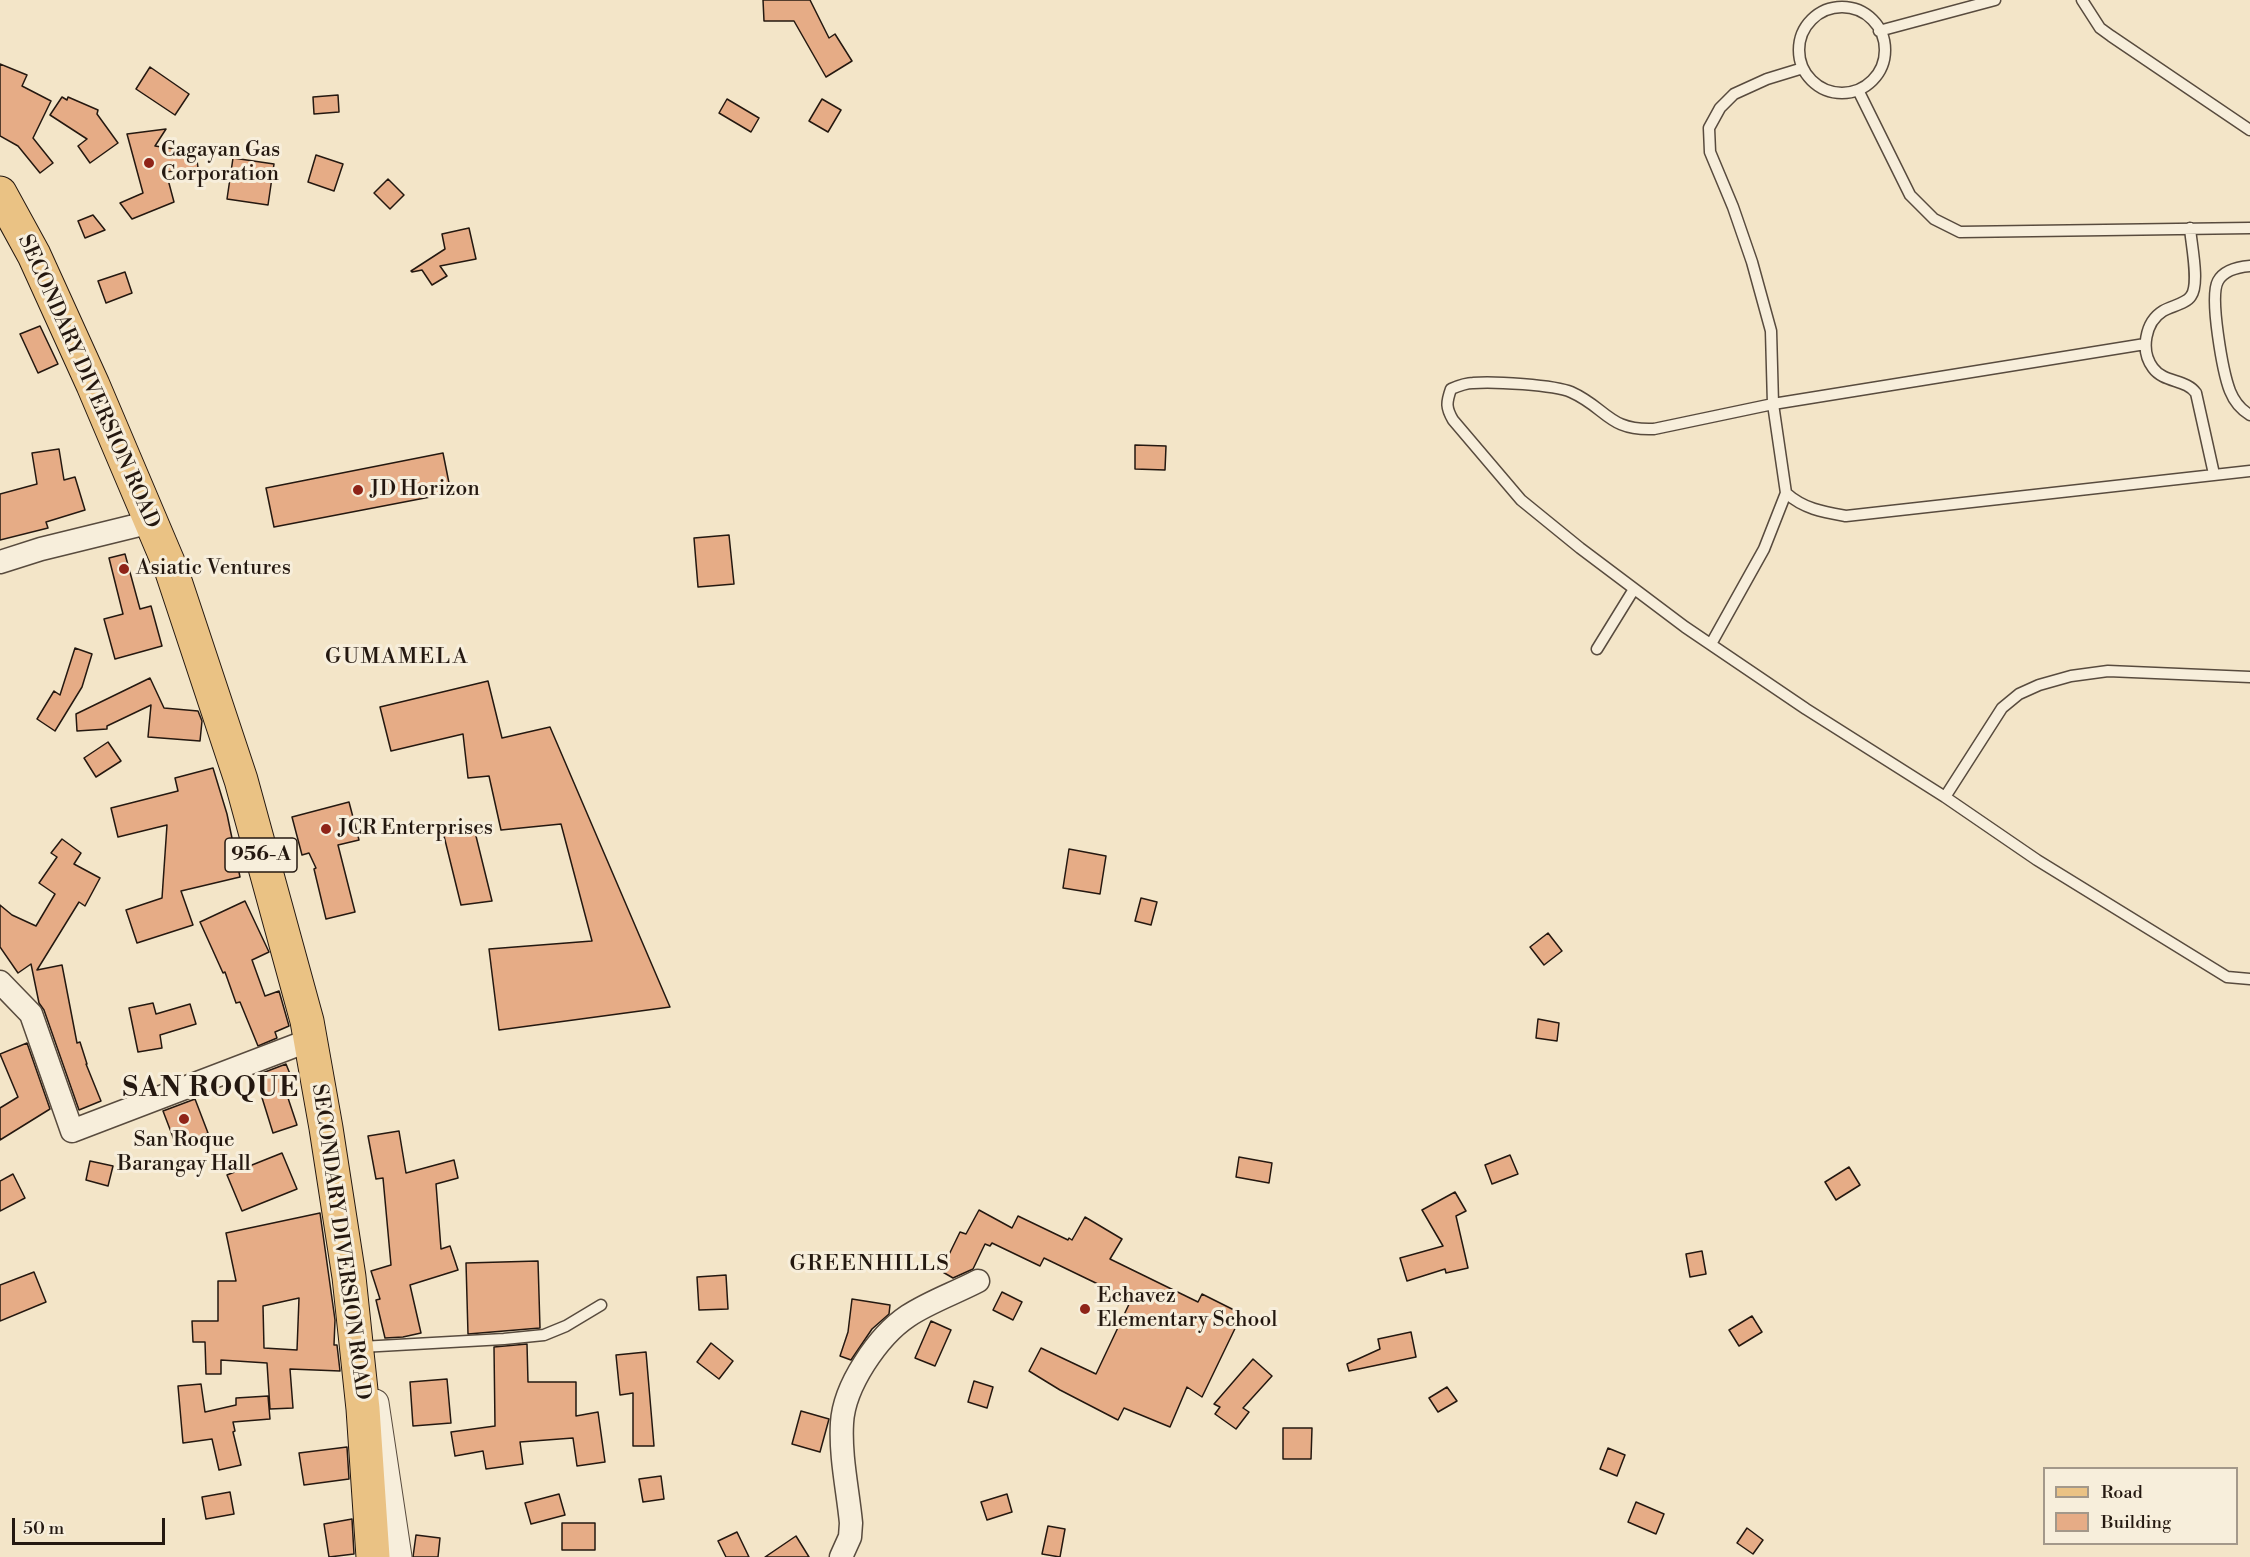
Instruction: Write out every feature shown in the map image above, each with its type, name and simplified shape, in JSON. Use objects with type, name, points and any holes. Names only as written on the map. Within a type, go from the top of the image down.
[{"type":"main road","name":"SECONDARY DIVERSION ROAD","points":[[0,193],[34,255],[171,569],[241,780],[307,1021],[342,1231],[357,1353],[373,1557]]},
{"type":"street","points":[[0,562],[41,549],[151,522]]},
{"type":"street","points":[[0,982],[31,1014],[72,1131],[310,1040]]},
{"type":"street","points":[[841,1557],[850,1536],[851,1523],[842,1420],[852,1384],[884,1338],[900,1322],[922,1308],[978,1281]]},
{"type":"street","points":[[357,1353],[374,1401],[382,1441],[398,1557]]},
{"type":"lane","points":[[1879,31],[1995,0]]},
{"type":"lane","points":[[2082,0],[2100,28],[2250,130]]},
{"type":"lane","points":[[1834,4],[1865,14],[1879,31],[1883,38],[1885,54],[1881,69],[1872,82],[1858,90],[1833,93],[1811,81],[1803,68],[1799,52],[1801,37],[1808,23],[1834,4]]},
{"type":"lane","points":[[1711,644],[1764,549],[1786,493],[1773,404],[1771,331],[1748,251],[1710,152],[1709,128],[1720,108],[1734,94],[1767,79],[1803,68]]},
{"type":"lane","points":[[1858,90],[1910,195],[1934,219],[1960,232],[2250,228]]},
{"type":"lane","points":[[2190,228],[2195,281],[2193,295],[2156,316],[2145,344],[2146,356],[2156,371],[2171,381],[2190,386],[2196,393],[2214,474]]},
{"type":"lane","points":[[2250,266],[2224,274],[2218,280],[2214,299],[2230,391],[2242,410],[2250,415]]},
{"type":"lane","points":[[2145,344],[1773,404],[1654,429],[1638,430],[1624,427],[1571,392],[1556,387],[1474,383],[1451,389],[1447,409],[1521,500],[1580,548],[1711,644],[1806,709],[1945,797],[2037,861],[2227,977],[2250,979]]},
{"type":"lane","points":[[1786,493],[1799,504],[1819,512],[1846,516],[2250,471]]},
{"type":"lane","points":[[1597,649],[1634,588]]},
{"type":"lane","points":[[1945,797],[2002,708],[2019,694],[2039,685],[2071,676],[2108,671],[2250,677]]},
{"type":"lane","points":[[357,1353],[544,1335],[566,1326],[602,1305]]},
{"type":"building","points":[[763,0],[810,0],[829,38],[835,34],[852,61],[826,77],[794,21],[764,21]]},
{"type":"building","points":[[0,64],[27,75],[22,86],[51,101],[33,138],[53,163],[40,173],[18,146],[0,136]]},
{"type":"building","points":[[150,67],[189,94],[175,115],[136,89]]},
{"type":"building","points":[[338,95],[339,112],[314,114],[313,97]]},
{"type":"building","points":[[62,97],[67,100],[68,97],[98,110],[97,114],[118,143],[90,163],[78,146],[87,139],[50,115]]},
{"type":"building","points":[[727,99],[759,118],[751,132],[719,113]]},
{"type":"building","points":[[822,99],[841,110],[828,132],[809,121]]},
{"type":"building","name":"Cagayan Gas Corporation","points":[[166,129],[155,146],[196,152],[198,168],[166,172],[174,202],[132,219],[120,203],[143,193],[127,134]]},
{"type":"building","points":[[316,155],[343,164],[334,191],[308,182]]},
{"type":"building","points":[[233,158],[274,164],[268,205],[227,199]]},
{"type":"building","points":[[388,179],[404,195],[390,209],[374,193]]},
{"type":"building","points":[[93,215],[105,230],[85,238],[78,221]]},
{"type":"building","points":[[469,228],[476,259],[440,266],[447,276],[432,285],[422,270],[411,271],[445,249],[442,234]]},
{"type":"building","points":[[125,272],[132,293],[106,303],[98,281]]},
{"type":"building","points":[[40,326],[58,364],[38,373],[20,334]]},
{"type":"building","points":[[1135,445],[1166,446],[1165,470],[1135,469]]},
{"type":"building","points":[[59,449],[64,480],[75,477],[85,510],[46,522],[48,528],[0,540],[0,494],[37,484],[32,453]]},
{"type":"building","name":"JD Horizon","points":[[443,453],[451,493],[274,527],[266,488]]},
{"type":"building","points":[[729,535],[734,584],[698,587],[694,538]]},
{"type":"building","points":[[125,554],[140,609],[151,606],[162,646],[115,659],[104,619],[123,614],[109,558]]},
{"type":"building","points":[[75,648],[92,654],[82,687],[55,731],[37,719],[54,691],[60,695]]},
{"type":"building","points":[[150,678],[164,708],[198,711],[202,721],[200,741],[148,737],[151,705],[107,726],[107,729],[77,731],[76,714]]},
{"type":"building","points":[[488,681],[502,738],[550,727],[670,1007],[499,1030],[489,949],[592,941],[561,824],[501,830],[489,776],[468,778],[463,734],[391,751],[380,707]]},
{"type":"building","points":[[108,742],[121,761],[96,777],[84,758]]},
{"type":"building","points":[[213,768],[227,814],[240,877],[181,891],[193,925],[137,943],[126,910],[162,898],[167,825],[118,837],[111,808],[178,791],[175,778]]},
{"type":"building","points":[[349,802],[359,840],[338,845],[355,912],[326,919],[314,869],[316,868],[309,853],[302,855],[292,817]]},
{"type":"building","points":[[474,828],[492,901],[461,905],[443,832]]},
{"type":"building","points":[[62,839],[81,853],[74,864],[100,878],[85,906],[79,902],[37,970],[62,965],[77,1043],[80,1042],[101,1101],[79,1110],[44,1010],[39,1003],[31,964],[18,973],[0,947],[0,905],[12,915],[36,926],[55,894],[39,883],[57,857],[51,853]]},
{"type":"building","points":[[1069,849],[1106,856],[1100,894],[1063,888]]},
{"type":"building","points":[[1141,898],[1157,902],[1151,925],[1135,921]]},
{"type":"building","points":[[245,901],[269,952],[252,960],[265,996],[279,991],[289,1026],[275,1032],[277,1038],[258,1046],[240,1002],[236,1003],[225,972],[223,973],[200,922]]},
{"type":"building","points":[[1548,933],[1562,951],[1544,965],[1530,947]]},
{"type":"building","points":[[153,1003],[156,1014],[190,1004],[196,1024],[160,1035],[162,1048],[138,1052],[129,1008]]},
{"type":"building","points":[[1538,1019],[1559,1023],[1557,1041],[1536,1038]]},
{"type":"building","points":[[27,1043],[50,1109],[0,1140],[0,1108],[18,1097],[0,1054]]},
{"type":"building","points":[[286,1064],[290,1074],[281,1077],[297,1125],[273,1133],[257,1075]]},
{"type":"building","name":"San Roque Barangay Hall","points":[[195,1099],[208,1133],[176,1145],[163,1111]]},
{"type":"building","points":[[399,1131],[406,1173],[454,1160],[458,1178],[436,1184],[441,1249],[450,1246],[458,1270],[410,1285],[421,1333],[385,1338],[376,1300],[380,1299],[371,1271],[391,1265],[383,1178],[376,1179],[368,1136]]},
{"type":"building","points":[[282,1153],[297,1189],[242,1211],[227,1175]]},
{"type":"building","points":[[1510,1155],[1518,1174],[1492,1184],[1485,1165]]},
{"type":"building","points":[[1239,1157],[1272,1163],[1269,1183],[1236,1177]]},
{"type":"building","points":[[90,1161],[113,1166],[108,1186],[86,1180]]},
{"type":"building","points":[[1849,1167],[1860,1185],[1836,1200],[1825,1182]]},
{"type":"building","points":[[13,1174],[25,1198],[0,1211],[0,1181]]},
{"type":"building","points":[[1455,1192],[1466,1211],[1456,1216],[1468,1268],[1446,1273],[1445,1269],[1407,1281],[1400,1258],[1443,1246],[1422,1210]]},
{"type":"building","points":[[979,1210],[1012,1228],[1018,1216],[1068,1240],[1069,1238],[1072,1240],[1085,1217],[1122,1239],[1110,1259],[1198,1302],[1202,1294],[1242,1314],[1202,1397],[1187,1387],[1170,1427],[1124,1408],[1118,1420],[1029,1371],[1041,1348],[1096,1374],[1131,1300],[1044,1258],[1040,1266],[992,1243],[990,1246],[985,1244],[973,1269],[953,1278],[941,1271],[960,1232],[966,1234]]},
{"type":"building","points":[[320,1213],[335,1320],[334,1345],[337,1345],[340,1371],[290,1369],[293,1408],[270,1409],[267,1363],[221,1360],[221,1374],[206,1374],[205,1342],[193,1342],[192,1321],[218,1321],[218,1281],[236,1281],[226,1233]],"holes":[[[299,1298],[297,1350],[264,1348],[263,1306]]]},
{"type":"building","points":[[1702,1251],[1706,1274],[1690,1277],[1686,1254]]},
{"type":"building","points":[[538,1261],[540,1328],[468,1334],[466,1263]]},
{"type":"building","points":[[34,1272],[46,1302],[0,1321],[0,1285]]},
{"type":"building","points":[[726,1275],[728,1309],[699,1310],[697,1277]]},
{"type":"building","points":[[1002,1292],[1022,1302],[1013,1320],[993,1310]]},
{"type":"building","points":[[852,1299],[890,1305],[889,1314],[872,1329],[851,1360],[840,1356],[848,1332]]},
{"type":"building","points":[[1752,1316],[1762,1332],[1739,1346],[1729,1330]]},
{"type":"building","points":[[931,1321],[951,1330],[935,1366],[915,1358]]},
{"type":"building","points":[[1411,1332],[1416,1357],[1349,1371],[1347,1364],[1380,1349],[1378,1339]]},
{"type":"building","points":[[711,1343],[733,1361],[719,1379],[697,1362]]},
{"type":"building","points":[[527,1344],[528,1382],[576,1382],[576,1416],[598,1412],[605,1462],[577,1466],[573,1438],[520,1442],[523,1464],[486,1469],[483,1451],[455,1456],[451,1432],[495,1426],[494,1347]]},
{"type":"building","points":[[646,1352],[654,1446],[633,1446],[633,1393],[620,1395],[616,1355]]},
{"type":"building","points":[[1253,1359],[1272,1376],[1243,1408],[1249,1412],[1236,1429],[1215,1414],[1220,1407],[1214,1404]]},
{"type":"building","points":[[447,1379],[451,1423],[413,1426],[410,1382]]},
{"type":"building","points":[[974,1381],[993,1387],[987,1408],[968,1402]]},
{"type":"building","points":[[201,1384],[205,1412],[236,1405],[236,1398],[268,1396],[270,1419],[233,1422],[235,1431],[233,1432],[241,1465],[219,1470],[212,1439],[183,1443],[178,1386]]},
{"type":"building","points":[[1447,1387],[1457,1401],[1438,1412],[1429,1398]]},
{"type":"building","points":[[801,1411],[829,1419],[820,1452],[792,1444]]},
{"type":"building","points":[[1283,1428],[1312,1428],[1311,1459],[1283,1459]]},
{"type":"building","points":[[347,1447],[349,1479],[304,1485],[299,1453]]},
{"type":"building","points":[[1608,1448],[1625,1455],[1617,1476],[1600,1469]]},
{"type":"building","points":[[661,1476],[664,1499],[643,1502],[639,1479]]},
{"type":"building","points":[[230,1492],[234,1514],[206,1519],[202,1497]]},
{"type":"building","points":[[559,1494],[565,1515],[531,1524],[525,1503]]},
{"type":"building","points":[[1007,1494],[1012,1512],[987,1520],[981,1502]]},
{"type":"building","points":[[1636,1502],[1664,1514],[1656,1534],[1628,1522]]},
{"type":"building","points":[[352,1519],[354,1554],[329,1557],[324,1524]]},
{"type":"building","points":[[562,1523],[595,1523],[595,1550],[562,1550]]},
{"type":"building","points":[[1048,1526],[1065,1529],[1060,1557],[1042,1554]]},
{"type":"building","points":[[1747,1528],[1763,1540],[1753,1554],[1737,1543]]},
{"type":"building","points":[[737,1532],[749,1557],[726,1557],[718,1541]]},
{"type":"building","points":[[416,1535],[440,1538],[438,1557],[413,1557]]},
{"type":"building","points":[[796,1536],[809,1557],[765,1557]]},
{"type":"place","name":"Cagayan Gas Corporation","points":[[149,163]]},
{"type":"place","name":"JD Horizon","points":[[358,490]]},
{"type":"place","name":"Asiatic Ventures","points":[[124,569]]},
{"type":"place","name":"JCR Enterprises","points":[[326,829]]},
{"type":"place","name":"San Roque Barangay Hall","points":[[184,1119]]},
{"type":"place","name":"Echavez Elementary School","points":[[1085,1309]]},
{"type":"district","name":"GUMAMELA","points":[[397,658]]},
{"type":"district","name":"SAN ROQUE","points":[[211,1090]]},
{"type":"district","name":"GREENHILLS","points":[[870,1265]]}]
